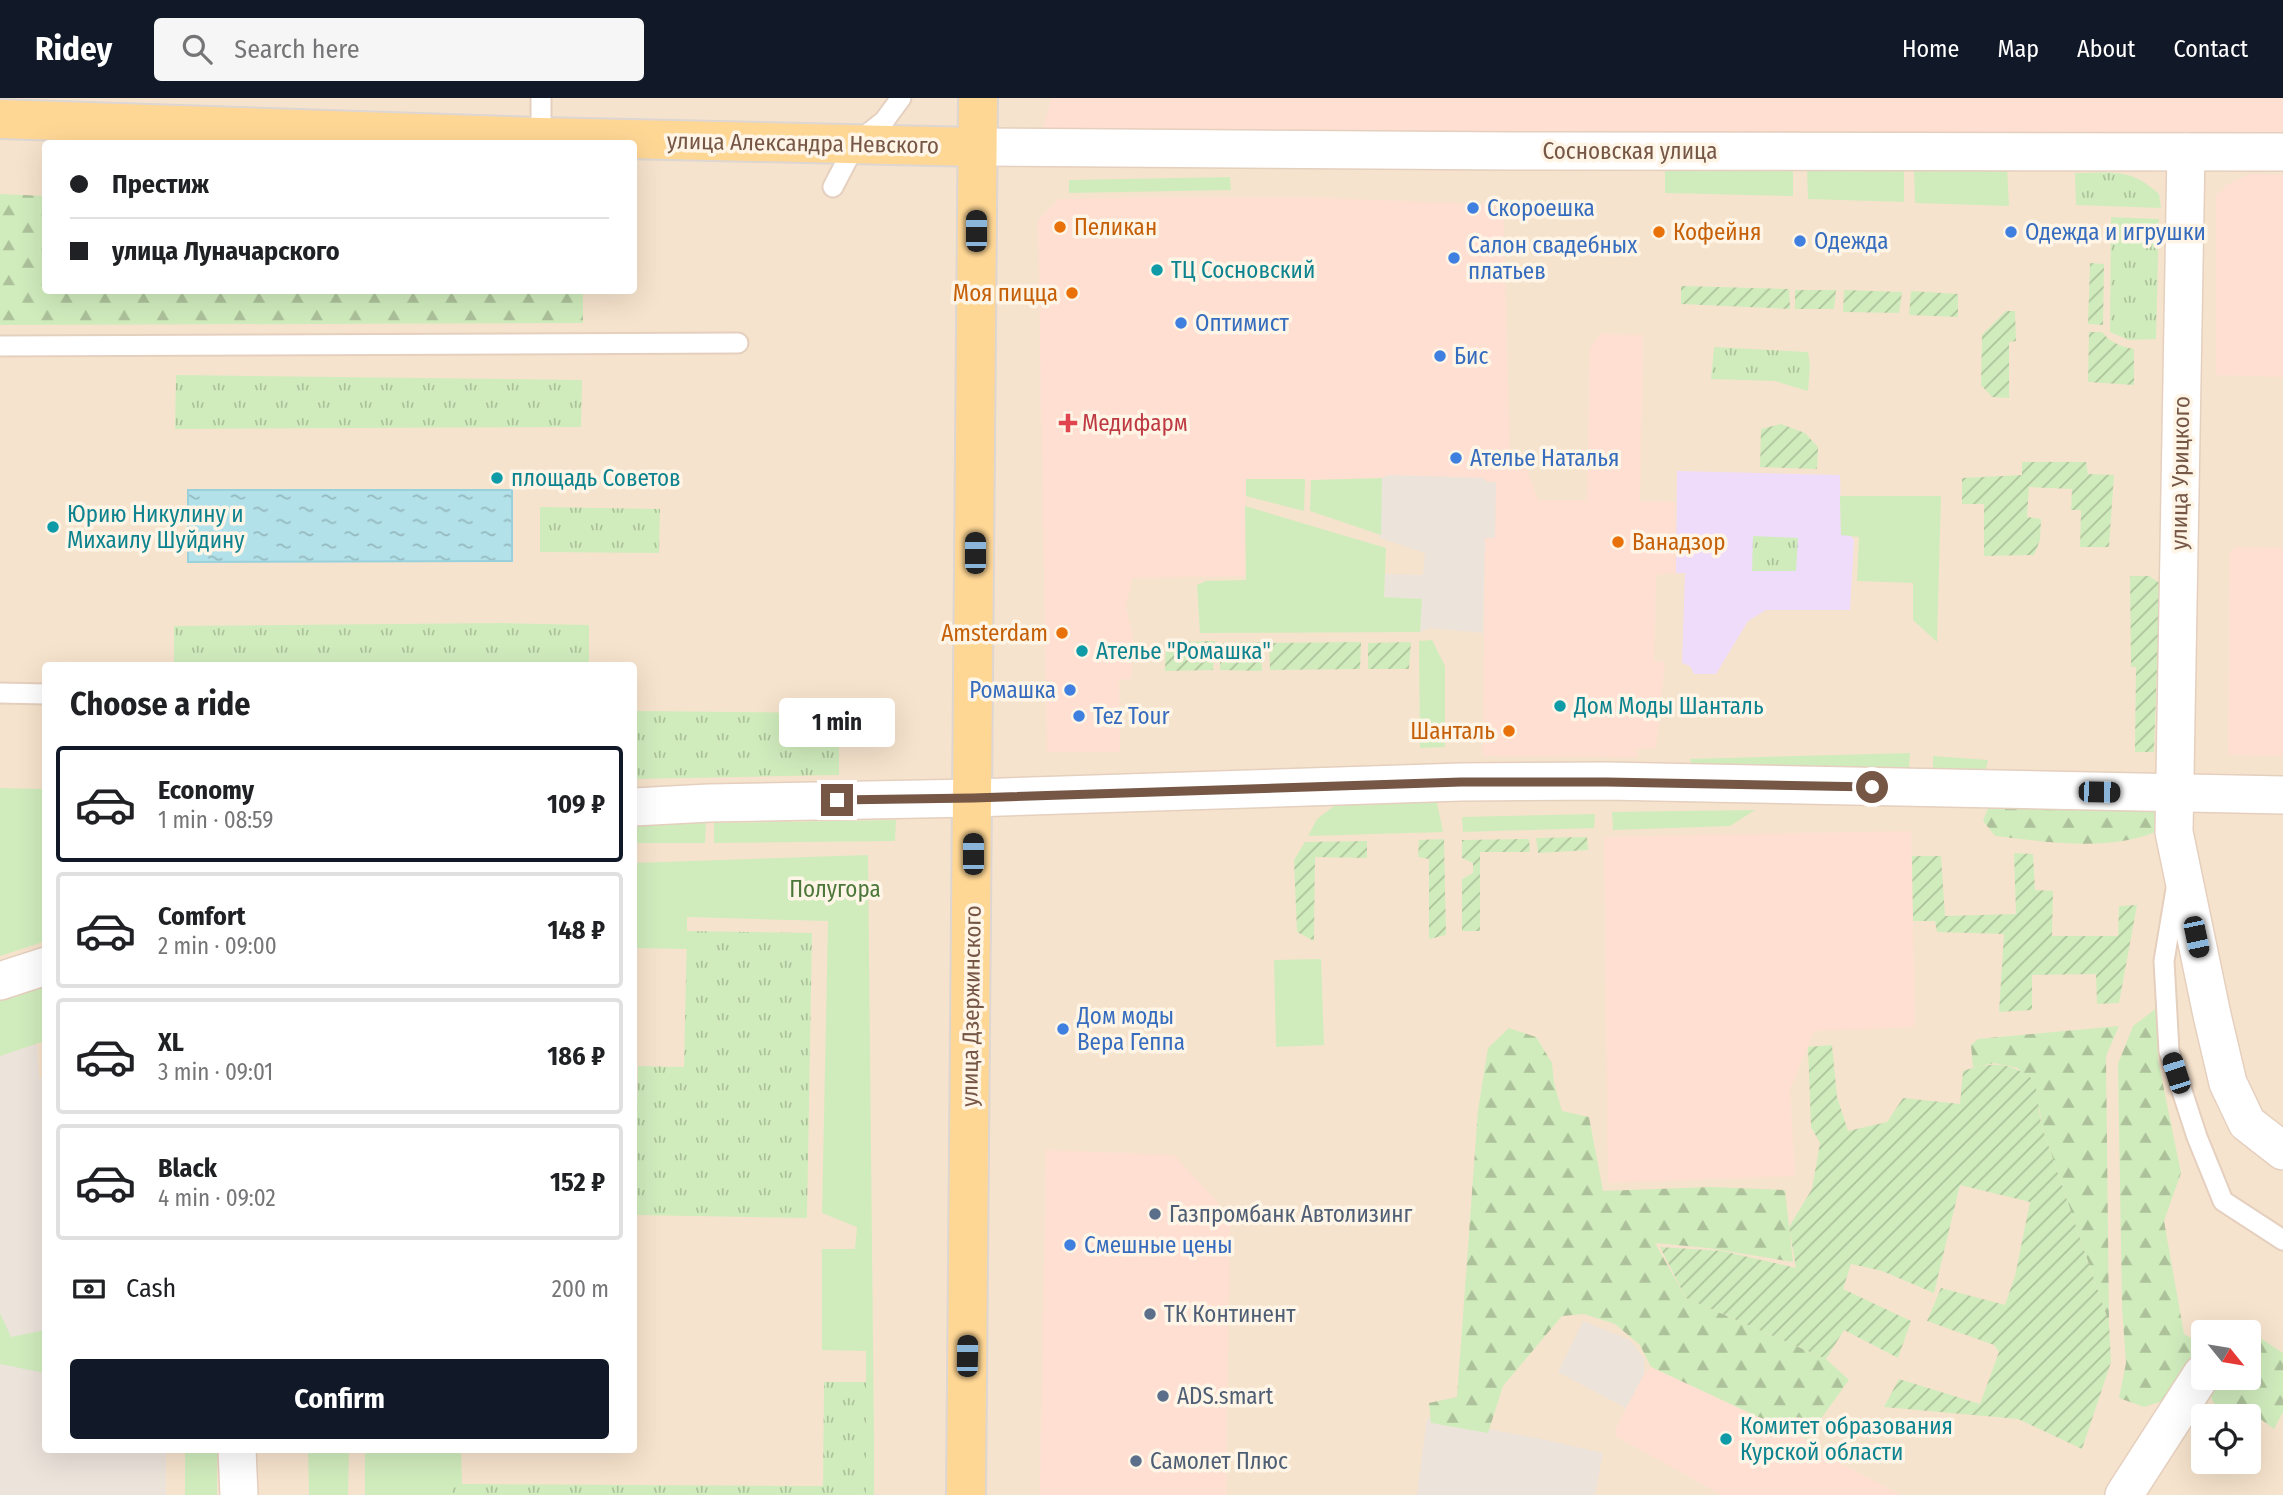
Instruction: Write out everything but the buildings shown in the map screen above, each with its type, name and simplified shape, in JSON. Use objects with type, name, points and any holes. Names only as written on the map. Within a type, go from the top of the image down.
[{"type":"main road","name":"улица Дзержинского","points":[[966,1495],[978,100]]},
{"type":"main road","name":"улица Александра Невского","points":[[0,119],[541,137],[976,147]]},
{"type":"street","name":"Сосновская улица","points":[[976,147],[1114,150],[2283,152]]},
{"type":"street","name":"улица Урицкого","points":[[2186,152],[2174,832],[2211,1015],[2228,1083],[2247,1123],[2283,1151]]},
{"type":"street","points":[[637,807],[1552,781],[2283,795]]},
{"type":"street","points":[[0,981],[42,968]]},
{"type":"street","points":[[2124,1495],[2192,1390]]},
{"type":"street","points":[[237,1453],[239,1495]]},
{"type":"lane","points":[[541,98],[541,137]]},
{"type":"lane","points":[[832,187],[856,143],[884,121],[901,98]]},
{"type":"lane","points":[[0,346],[738,343]]},
{"type":"lane","points":[[0,693],[42,694]]},
{"type":"lane","points":[[2174,832],[2176,897],[2164,961],[2169,1051],[2197,1137],[2223,1201],[2283,1240]]},
{"type":"shaded area","points":[[0,98],[2283,98],[2283,1495],[0,1495]]},
{"type":"shaded area","points":[[1052,98],[2283,98],[2283,152],[1036,150]]},
{"type":"shaded area","points":[[2250,174],[2283,175],[2283,377],[2216,375],[2216,196],[2227,185]]},
{"type":"shaded area","points":[[1299,197],[1503,205],[1510,454],[1525,465],[1538,500],[1587,500],[1590,348],[1600,334],[1643,335],[1640,501],[1675,502],[1676,573],[1656,575],[1654,661],[1665,662],[1656,748],[1636,749],[1638,757],[1483,756],[1485,537],[1495,538],[1496,483],[1487,482],[1483,478],[1388,475],[1382,478],[1246,482],[1245,576],[1132,578],[1126,607],[1133,639],[1131,679],[1119,679],[1120,752],[1047,752],[1038,220],[1059,199]]},
{"type":"shaded area","points":[[1677,471],[1840,475],[1841,534],[1851,536],[1854,540],[1850,610],[1766,610],[1748,621],[1716,674],[1694,674],[1690,666],[1682,663],[1685,573],[1676,573]]},
{"type":"shaded area","points":[[1388,475],[1483,478],[1487,482],[1496,482],[1495,538],[1485,538],[1483,633],[1430,628],[1420,632],[1422,599],[1384,598],[1385,574],[1423,575],[1425,553],[1380,538],[1382,478]]},
{"type":"shaded area","points":[[2235,547],[2283,548],[2283,756],[2228,755],[2230,552]]},
{"type":"shaded area","points":[[1911,831],[1915,1027],[1814,1031],[1790,1089],[1795,1176],[1608,1183],[1604,837]]},
{"type":"shaded area","points":[[37,1044],[39,1079],[42,1078],[42,1453],[166,1453],[166,1495],[0,1495],[0,1056]]},
{"type":"shaded area","name":"ТК Континент","points":[[1046,1150],[1174,1155],[1230,1216],[1226,1495],[1040,1495]]},
{"type":"shaded area","points":[[1583,1321],[1630,1340],[1644,1358],[1644,1374],[1626,1408],[1558,1372]]},
{"type":"shaded area","name":"Комитет образования Курской области","points":[[1651,1367],[1806,1439],[1809,1447],[1901,1495],[1722,1495],[1617,1437],[1615,1430],[1644,1374]]},
{"type":"shaded area","points":[[1427,1418],[1603,1453],[1595,1495],[1417,1495]]},
{"type":"green space","points":[[1914,168],[2007,168],[2009,206],[1915,203]]},
{"type":"green space","points":[[1665,169],[1793,169],[1793,196],[1665,193]]},
{"type":"green space","points":[[1807,169],[1904,170],[1904,202],[1808,199]]},
{"type":"green space","points":[[2075,173],[2120,173],[2139,179],[2159,194],[2161,208],[2076,205]]},
{"type":"green space","points":[[1230,177],[1231,190],[1069,193],[1069,180]]},
{"type":"green space","points":[[0,194],[42,196],[42,294],[583,294],[583,323],[0,325]]},
{"type":"green space","points":[[2111,217],[2159,219],[2156,339],[2129,340],[2110,332]]},
{"type":"green space","points":[[2090,263],[2104,264],[2103,325],[2088,324]]},
{"type":"green space","points":[[1681,286],[1789,289],[1790,309],[1681,304]]},
{"type":"green space","points":[[1795,290],[1836,290],[1834,309],[1795,309]]},
{"type":"green space","points":[[1844,290],[1902,292],[1899,313],[1843,312]]},
{"type":"green space","points":[[1911,291],[1958,294],[1958,317],[1909,315]]},
{"type":"green space","points":[[2006,311],[2015,311],[2016,341],[2009,342],[2009,398],[1992,397],[1981,385],[1982,335]]},
{"type":"green space","points":[[2089,332],[2102,332],[2116,344],[2134,349],[2134,385],[2088,382]]},
{"type":"green space","points":[[1714,347],[1808,352],[1808,391],[1775,381],[1711,379]]},
{"type":"green space","points":[[176,375],[582,380],[581,427],[175,429]]},
{"type":"green space","points":[[1781,424],[1805,433],[1818,447],[1817,469],[1760,467],[1761,429]]},
{"type":"green space","points":[[2022,462],[2086,462],[2088,474],[2114,475],[2109,547],[2080,547],[2081,510],[2071,510],[2072,489],[2029,487],[2027,517],[2041,519],[2040,540],[2034,555],[1984,556],[1984,504],[1962,504],[1962,478],[2022,475]]},
{"type":"green space","points":[[1382,478],[1381,535],[1310,511],[1311,480]]},
{"type":"green space","points":[[1246,479],[1305,479],[1304,511],[1246,496]]},
{"type":"green space","points":[[1840,496],[1941,496],[1937,642],[1913,620],[1913,583],[1857,581],[1859,537],[1841,535]]},
{"type":"green space","points":[[1245,506],[1386,548],[1384,597],[1422,599],[1420,632],[1200,633],[1197,585],[1206,581],[1246,580]]},
{"type":"green space","points":[[540,507],[660,509],[659,553],[540,552]]},
{"type":"green space","points":[[1753,536],[1798,538],[1796,571],[1752,571]]},
{"type":"green space","points":[[2130,576],[2149,576],[2160,583],[2154,752],[2135,752],[2136,667],[2131,667]]},
{"type":"green space","points":[[502,623],[589,625],[589,662],[174,662],[174,626]]},
{"type":"green space","points":[[1432,640],[1445,666],[1445,747],[1420,748],[1419,641]]},
{"type":"green space","points":[[1215,641],[1213,670],[1165,671],[1166,642]]},
{"type":"green space","points":[[1261,642],[1262,671],[1220,670],[1221,643]]},
{"type":"green space","points":[[1361,642],[1360,669],[1270,670],[1269,643]]},
{"type":"green space","points":[[1411,642],[1409,669],[1368,669],[1368,643]]},
{"type":"green space","points":[[637,711],[839,713],[839,775],[637,779]]},
{"type":"green space","points":[[1910,753],[1909,770],[1693,769],[1690,759]]},
{"type":"green space","points":[[1933,756],[1988,760],[1985,773],[1933,771]]},
{"type":"green space","points":[[0,788],[42,789],[42,942],[0,956]]},
{"type":"green space","points":[[1346,797],[1436,798],[1443,832],[1308,836],[1317,819]]},
{"type":"green space","points":[[1989,805],[2109,805],[2162,811],[2163,829],[2123,841],[2080,844],[1995,836],[1983,821]]},
{"type":"green space","points":[[1755,810],[1730,826],[1613,830],[1612,812]]},
{"type":"green space","points":[[1595,814],[1594,828],[1463,832],[1462,817]]},
{"type":"green space","points":[[896,820],[895,841],[714,843],[714,823]]},
{"type":"green space","points":[[706,822],[705,843],[637,843],[637,823]]},
{"type":"green space","points":[[1587,837],[1588,850],[1538,853],[1536,838]]},
{"type":"green space","points":[[1444,839],[1446,935],[1429,939],[1429,859],[1418,857],[1419,840]]},
{"type":"green space","points":[[1529,839],[1530,852],[1480,852],[1480,931],[1462,931],[1462,879],[1473,873],[1473,863],[1462,858],[1462,840]]},
{"type":"green space","points":[[1367,841],[1367,858],[1315,857],[1314,941],[1297,932],[1294,860],[1305,842]]},
{"type":"green space","points":[[2014,853],[2033,854],[2035,890],[2053,891],[2052,936],[2118,936],[2119,906],[2137,905],[2119,1003],[2097,1004],[2096,974],[2032,975],[2032,1010],[1999,1012],[2004,934],[1937,932],[1935,921],[1913,921],[1912,856],[1941,856],[1945,916],[2016,914]]},
{"type":"green space","name":"Полугора","points":[[868,855],[874,1495],[866,1495],[866,1351],[822,1350],[822,1249],[855,1249],[857,1227],[822,1213],[828,921],[687,917],[687,949],[637,948],[637,863]]},
{"type":"green space","points":[[687,931],[812,933],[807,1218],[637,1215],[638,1066],[684,1067]]},
{"type":"green space","points":[[1321,959],[1324,1045],[1276,1047],[1274,960]]},
{"type":"green space","points":[[42,984],[42,1042],[0,1056],[0,997]]},
{"type":"green space","points":[[2158,1007],[2158,1060],[2181,1173],[2164,1221],[2184,1334],[2191,1338],[2191,1390],[2197,1390],[2144,1407],[2119,1398],[2126,1363],[2122,1307],[2118,1064],[2133,1026]]},
{"type":"green space","points":[[2119,1026],[2106,1056],[2109,1323],[2041,1124],[2040,1110],[2018,1068],[1994,1063],[1973,1068],[1971,1045],[1978,1039]]},
{"type":"green space","points":[[1509,1028],[1536,1037],[1552,1063],[1554,1083],[1562,1111],[1589,1117],[1603,1191],[1710,1187],[1785,1190],[1793,1262],[1708,1248],[1655,1243],[1686,1298],[1826,1359],[1849,1380],[1806,1439],[1651,1367],[1640,1345],[1615,1324],[1584,1314],[1562,1316],[1503,1386],[1488,1433],[1431,1423],[1429,1403],[1457,1397],[1478,1110],[1488,1048]]},
{"type":"green space","points":[[1832,1045],[1837,1097],[1848,1131],[1887,1122],[1903,1098],[1960,1104],[1963,1071],[1974,1068],[2000,1065],[2017,1070],[2035,1081],[2041,1124],[2109,1323],[2111,1362],[2082,1449],[2018,1419],[1884,1407],[1899,1379],[1980,1404],[1999,1352],[1994,1345],[1927,1321],[1941,1288],[2005,1305],[2015,1276],[2030,1202],[1960,1185],[1934,1293],[1882,1271],[1851,1264],[1843,1289],[1911,1321],[1898,1358],[1844,1330],[1826,1359],[1686,1298],[1660,1247],[1722,1251],[1796,1268],[1789,1227],[1812,1189],[1820,1143],[1811,1127],[1808,1047]]},
{"type":"green space","points":[[0,1313],[11,1337],[42,1331],[42,1372],[0,1364]]},
{"type":"green space","points":[[2261,1339],[2283,1353],[2283,1412],[2274,1429],[2261,1419],[2261,1404],[2214,1404],[2208,1390],[2261,1390]]},
{"type":"green space","points":[[824,1382],[866,1382],[866,1495],[451,1495],[451,1484],[823,1486]]},
{"type":"green space","points":[[185,1453],[217,1453],[217,1495],[185,1495]]},
{"type":"green space","points":[[308,1453],[349,1453],[348,1495],[309,1495]]},
{"type":"green space","points":[[365,1453],[461,1453],[462,1485],[451,1485],[451,1495],[365,1495]]},
{"type":"water","points":[[188,490],[512,490],[512,561],[188,562]]},
{"type":"place","name":"Скороешка","points":[[1473,208]]},
{"type":"place","name":"Пеликан","points":[[1060,227]]},
{"type":"place","name":"Кофейня","points":[[1659,232]]},
{"type":"place","name":"Одежда и игрушки","points":[[2011,232]]},
{"type":"place","name":"Одежда","points":[[1800,241]]},
{"type":"place","name":"Салон свадебных платьев","points":[[1454,258]]},
{"type":"place","name":"ТЦ Сосновский","points":[[1157,270]]},
{"type":"place","name":"Моя пицца","points":[[1072,293]]},
{"type":"place","name":"Оптимист","points":[[1181,323]]},
{"type":"place","name":"Бис","points":[[1440,356]]},
{"type":"place","name":"Медифарм","points":[[1068,423]]},
{"type":"place","name":"Ателье Наталья","points":[[1456,458]]},
{"type":"place","name":"площадь Советов","points":[[497,478]]},
{"type":"place","name":"Юрию Никулину и Михаилу Шуйдину","points":[[53,527]]},
{"type":"place","name":"Ванадзор","points":[[1618,542]]},
{"type":"place","name":"Amsterdam","points":[[1062,633]]},
{"type":"place","name":"Ателье \"Ромашка\"","points":[[1082,651]]},
{"type":"place","name":"Ромашка","points":[[1070,690]]},
{"type":"place","name":"Дом Моды Шанталь","points":[[1560,706]]},
{"type":"place","name":"Tez Tour","points":[[1079,716]]},
{"type":"place","name":"Шанталь","points":[[1509,731]]},
{"type":"place","name":"Дом моды Вера Геппа","points":[[1063,1029]]},
{"type":"place","name":"Газпромбанк Автолизинг","points":[[1155,1214]]},
{"type":"place","name":"Смешные цены","points":[[1070,1245]]},
{"type":"place","name":"ТК Континент","points":[[1150,1314]]},
{"type":"place","name":"ADS.smart","points":[[1163,1396]]},
{"type":"place","name":"Комитет образования Курской области","points":[[1726,1439]]},
{"type":"place","name":"Самолет Плюс","points":[[1136,1461]]},
{"type":"route","points":[[837,800],[1461,782],[1872,787]]}]
